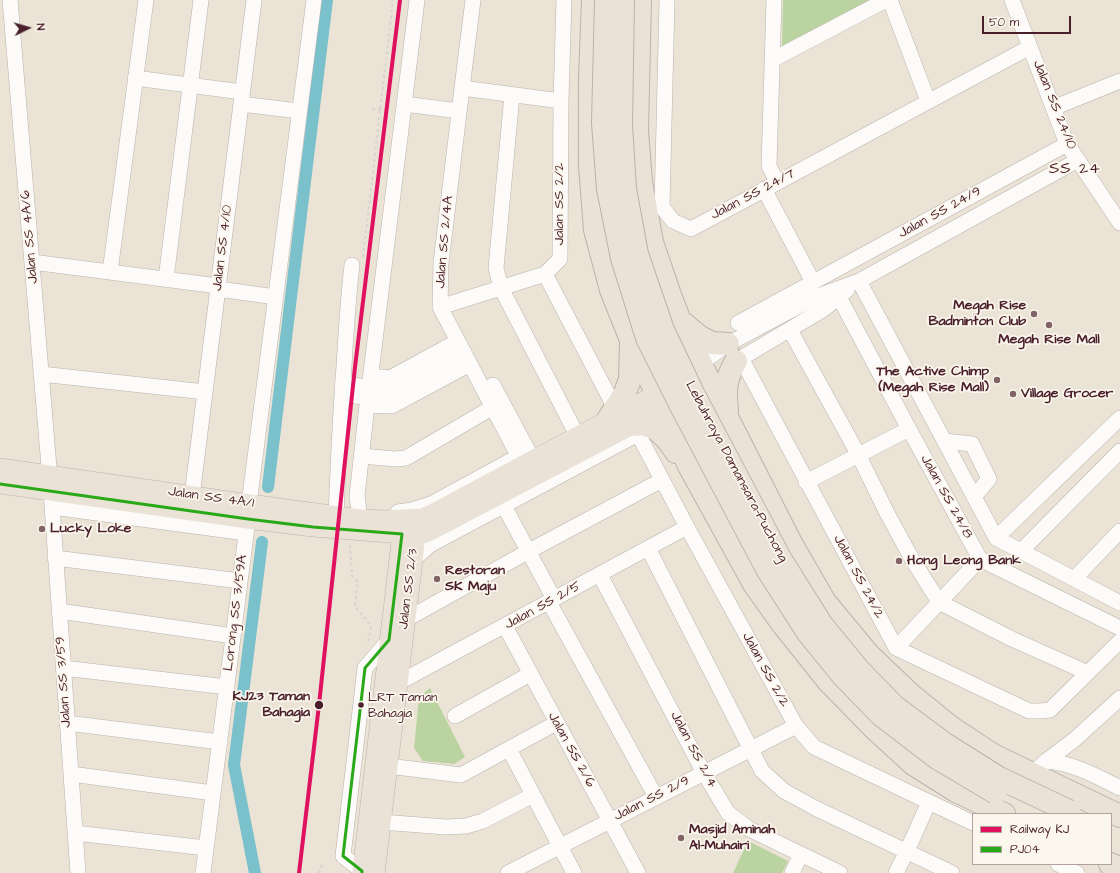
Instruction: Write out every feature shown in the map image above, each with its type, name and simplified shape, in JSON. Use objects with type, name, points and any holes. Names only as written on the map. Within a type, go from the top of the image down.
[{"type":"highway","points":[[593,0],[590,78],[590,166],[595,230],[611,290],[631,340],[660,400],[689,466],[754,584],[784,626],[828,681],[876,731],[914,764],[956,791],[1002,813]]},
{"type":"highway","name":"Lebuhraya Damansara–Puchong","points":[[606,0],[603,123],[608,189],[622,258],[647,338],[681,406],[764,562],[808,633],[843,676],[881,715],[937,758],[995,793],[1038,813]]},
{"type":"highway","name":"Lebuhraya Damansara–Puchong","points":[[623,0],[621,125],[625,189],[636,254],[666,337],[694,395],[780,558],[822,625],[859,670],[894,706],[944,744],[999,778],[1072,813]]},
{"type":"highway","points":[[640,0],[637,131],[641,182],[652,242],[680,321],[791,543],[825,602],[869,655],[910,694],[952,728],[993,755],[1039,768],[1120,816]]},
{"type":"highway","points":[[631,340],[644,343],[663,340],[673,332],[680,321]]},
{"type":"highway","points":[[680,321],[700,337],[735,354],[726,383],[725,396],[728,419]]},
{"type":"highway","points":[[611,414],[625,393],[630,379],[631,340]]},
{"type":"highway","points":[[689,466],[687,446],[688,439],[694,428],[709,418],[722,417],[728,419]]},
{"type":"highway","points":[[635,429],[646,425],[657,430],[670,442],[679,458],[689,466]]},
{"type":"main road","points":[[412,529],[434,513],[525,460],[578,437],[611,414],[660,400],[705,372]]},
{"type":"main road","name":"Jalan SS 2/3","points":[[412,529],[426,533],[635,429],[660,400]]},
{"type":"main road","name":"Jalan SS 4A/1","points":[[0,468],[51,491],[192,496],[248,519]]},
{"type":"main road","name":"Jalan SS 4A/1","points":[[0,484],[248,519],[351,518],[385,520],[412,529]]},
{"type":"main road","name":"Jalan SS 4A/1","points":[[351,518],[412,529]]},
{"type":"main road","name":"Jalan SS 2/3","points":[[366,872],[381,767],[398,683],[413,560],[412,529]]},
{"type":"main road","name":"Jalan SS 2/3","points":[[366,872],[381,822],[381,767],[389,640],[412,529]]},
{"type":"street","name":"Jalan SS 4A/6","points":[[10,0],[51,491]]},
{"type":"street","points":[[110,272],[146,0]]},
{"type":"street","points":[[166,279],[201,0]]},
{"type":"street","name":"Jalan SS 4/10","points":[[192,496],[254,0]]},
{"type":"street","name":"Lorong SS 3/59A","points":[[203,873],[314,0]]},
{"type":"street","points":[[351,518],[358,496],[369,391],[417,0]]},
{"type":"street","name":"Jalan SS 2/4A","points":[[473,0],[441,263],[445,306],[464,352],[493,407],[525,460]]},
{"type":"street","name":"Jalan SS 2/2","points":[[545,274],[560,259],[561,101],[564,0]]},
{"type":"street","name":"Jalan SS 24/7","points":[[668,0],[662,207],[674,221],[691,229],[1030,46]]},
{"type":"street","points":[[774,0],[769,166],[771,186],[813,282]]},
{"type":"street","points":[[772,60],[886,0]]},
{"type":"street","points":[[890,0],[928,101]]},
{"type":"street","name":"Jalan SS 24/10","points":[[1012,0],[1067,144],[1120,223]]},
{"type":"street","points":[[135,78],[190,85],[299,111]]},
{"type":"street","points":[[1053,108],[1120,81]]},
{"type":"street","points":[[462,88],[561,101]]},
{"type":"street","points":[[512,94],[496,268],[501,288],[578,437]]},
{"type":"street","points":[[404,104],[459,111]]},
{"type":"street","name":"Jalan SS 24/9","points":[[738,323],[1067,144]]},
{"type":"street","name":"Jalan SS 24/9","points":[[705,372],[735,354],[818,296],[859,281],[1078,160]]},
{"type":"street","points":[[32,262],[166,279],[276,297]]},
{"type":"street","points":[[351,518],[336,492],[348,295],[352,265]]},
{"type":"street","points":[[351,518],[412,510],[431,504],[525,460],[445,306],[545,274],[611,414]]},
{"type":"street","name":"Jalan SS 24/9","points":[[735,354],[790,330],[824,309],[859,281]]},
{"type":"street","name":"Jalan SS 24/8","points":[[859,281],[996,538],[1120,603]]},
{"type":"street","name":"Jalan SS 24/8","points":[[839,297],[980,559]]},
{"type":"street","points":[[790,330],[858,454],[912,559],[939,602],[1012,639],[1088,673]]},
{"type":"street","points":[[369,391],[390,378],[464,352]]},
{"type":"street","points":[[342,389],[369,391],[392,406],[464,352]]},
{"type":"street","name":"Jalan SS 24/2","points":[[735,354],[896,648]]},
{"type":"street","points":[[41,374],[204,392]]},
{"type":"street","points":[[362,456],[395,459],[406,458],[493,407]]},
{"type":"street","points":[[996,538],[1120,418]]},
{"type":"street","points":[[413,560],[430,545],[504,506],[635,429]]},
{"type":"street","name":"Jalan SS 2/2","points":[[635,429],[686,527],[796,726],[814,747],[972,823]]},
{"type":"street","points":[[806,482],[909,429]]},
{"type":"street","points":[[945,442],[972,444],[989,479],[974,497]]},
{"type":"street","points":[[1021,551],[1120,451]]},
{"type":"street","points":[[405,620],[529,551],[662,480]]},
{"type":"street","name":"Jalan SS 3/59","points":[[51,491],[78,873]]},
{"type":"street","points":[[504,506],[529,551],[552,601],[656,797]]},
{"type":"street","name":"Jalan SS 2/5","points":[[398,683],[600,575],[686,527]]},
{"type":"street","points":[[1074,579],[1120,531]]},
{"type":"street","points":[[648,548],[752,748],[762,771],[784,791],[952,873]]},
{"type":"street","points":[[55,558],[240,581]]},
{"type":"street","points":[[1120,628],[980,559],[896,648],[1030,711],[1040,711],[1050,710],[1120,641]]},
{"type":"street","name":"Jalan SS 2/4","points":[[600,575],[704,772],[728,813],[749,829],[840,873]]},
{"type":"street","points":[[59,611],[233,636]]},
{"type":"street","name":"Jalan SS 2/6","points":[[504,626],[638,873]]},
{"type":"street","points":[[366,872],[343,856],[365,668],[389,640]]},
{"type":"street","points":[[63,668],[227,687]]},
{"type":"street","points":[[455,716],[530,674]]},
{"type":"street","points":[[1039,768],[1074,740],[1120,698]]},
{"type":"street","points":[[67,723],[220,742]]},
{"type":"street","points":[[356,748],[381,767],[461,775],[556,723]]},
{"type":"street","name":"Jalan SS 2/9","points":[[510,873],[796,726]]},
{"type":"street","points":[[1074,740],[1075,754],[1084,770]]},
{"type":"street","points":[[509,749],[574,873]]},
{"type":"street","points":[[1039,768],[1061,763],[1084,770],[1120,788]]},
{"type":"street","points":[[71,774],[213,793]]},
{"type":"street","points":[[381,822],[446,827],[466,826],[483,821],[533,795]]},
{"type":"street","points":[[896,873],[929,802]]},
{"type":"street","points":[[75,833],[206,848]]},
{"type":"street","points":[[792,873],[801,854]]},
{"type":"street","points":[[1060,865],[1077,873]]},
{"type":"path","points":[[372,109],[383,110]]},
{"type":"path","points":[[351,518],[352,576],[358,582],[354,606],[371,626],[365,668]]},
{"type":"path","points":[[319,873],[322,864]]},
{"type":"green space","points":[[783,0],[874,0],[782,49]]},
{"type":"green space","points":[[430,688],[465,757],[454,764],[423,761],[414,748],[419,697]]},
{"type":"green space","points":[[748,841],[788,861],[782,873],[733,873]]},
{"type":"waterway","points":[[268,487],[327,0]]},
{"type":"waterway","points":[[255,873],[234,765],[262,542]]},
{"type":"rail line","name":"KJ","points":[[299,873],[319,705],[355,367],[400,0]]},
{"type":"transit line","name":"PJ04","points":[[0,484],[248,519],[313,527],[402,534],[389,640],[365,668],[343,856],[362,871],[362,873]]},
{"type":"place","name":"Megah Rise Badminton Club","points":[[1034,314]]},
{"type":"place","name":"Megah Rise Mall","points":[[1049,325]]},
{"type":"place","name":"The Active Chimp (Megah Rise Mall)","points":[[997,380]]},
{"type":"place","name":"Village Grocer","points":[[1013,394]]},
{"type":"place","name":"Lucky Loke","points":[[42,529]]},
{"type":"place","name":"Hong Leong Bank","points":[[899,561]]},
{"type":"place","name":"Restoran SK Maju","points":[[437,579]]},
{"type":"place","name":"KJ23 Taman Bahagia","points":[[319,705]]},
{"type":"place","name":"LRT Taman Bahagia","points":[[361,705]]},
{"type":"place","name":"Masjid Aminah Al-Muhairi","points":[[681,838]]},
{"type":"district","name":"SS 24","points":[[1075,170]]}]
